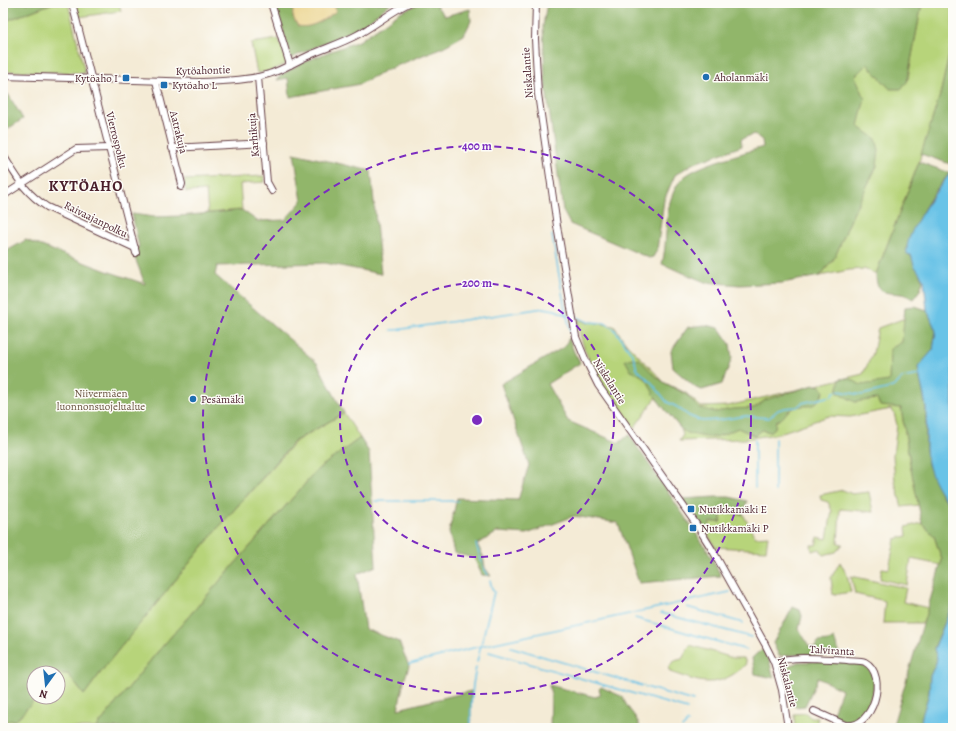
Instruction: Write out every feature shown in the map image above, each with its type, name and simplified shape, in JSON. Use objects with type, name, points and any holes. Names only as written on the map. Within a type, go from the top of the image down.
[{"type":"street","name":"Vierrospolku","points":[[72,3],[135,251]]},
{"type":"street","points":[[271,3],[290,65]]},
{"type":"street","name":"Kytöahontie","points":[[3,76],[199,82],[258,76],[280,70],[315,53],[342,43],[409,3]]},
{"type":"street","name":"Niskalantie","points":[[536,3],[535,54],[540,110],[557,226],[573,320],[579,344],[590,369],[604,394],[673,491],[713,551],[762,637],[774,662],[785,703],[788,728]]},
{"type":"street","name":"Karhikuja","points":[[258,76],[267,182],[272,191]]},
{"type":"street","name":"Aatrakuja","points":[[156,81],[182,184],[181,187]]},
{"type":"street","points":[[172,148],[264,143]]},
{"type":"street","points":[[3,196],[76,149],[109,148]]},
{"type":"street","name":"Raivaajanpolku","points":[[3,155],[22,185],[38,200],[135,251]]},
{"type":"street","name":"Talviranta","points":[[774,662],[784,659],[822,658],[864,661],[871,668],[875,675],[876,690],[869,713],[861,722],[850,726],[845,725],[814,711]]},
{"type":"green space","points":[[3,3],[53,3],[3,22]]},
{"type":"green space","points":[[53,3],[68,3],[85,73],[3,71],[3,22]]},
{"type":"green space","points":[[75,3],[119,3],[121,11],[79,17]]},
{"type":"green space","points":[[275,3],[391,3],[366,23],[291,58]]},
{"type":"green space","points":[[421,3],[434,3],[445,16],[470,9],[471,21],[464,35],[445,46],[384,71],[360,84],[290,97],[288,78],[277,80],[280,76],[302,63],[359,41],[400,12]]},
{"type":"green space","points":[[547,3],[922,3],[907,82],[901,89],[890,89],[867,64],[855,76],[865,98],[858,126],[876,139],[879,150],[877,166],[854,212],[835,257],[820,276],[782,283],[740,285],[705,282],[662,264],[665,250],[669,206],[672,195],[678,184],[683,178],[699,168],[763,147],[762,140],[754,134],[741,139],[742,146],[692,164],[675,175],[664,200],[657,250],[653,257],[649,258],[570,224],[563,211],[545,80],[543,26]]},
{"type":"green space","points":[[555,3],[917,3],[903,86],[907,82],[922,3],[953,3],[953,38],[940,95],[919,162],[876,274],[864,269],[849,270],[820,276],[834,259],[770,160],[778,134]]},
{"type":"green space","points":[[953,38],[953,165],[921,154],[940,95]]},
{"type":"green space","points":[[279,39],[287,63],[271,71],[257,73],[251,43]]},
{"type":"green space","points":[[8,94],[23,119],[3,132],[3,97]]},
{"type":"green space","name":"Niivermäen luonnonsuojelualue","points":[[294,153],[371,171],[381,274],[325,263],[217,266],[215,275],[317,363],[344,413],[295,441],[218,528],[107,664],[84,695],[68,674],[66,674],[66,665],[26,665],[26,705],[30,705],[16,720],[3,721],[3,253],[26,240],[145,284],[132,250],[139,247],[132,214],[154,217],[242,210],[257,221],[285,220],[302,201]]},
{"type":"green space","points":[[919,162],[950,173],[924,208],[906,249],[923,281],[920,290],[913,299],[904,294],[882,291],[876,281],[876,274]]},
{"type":"green space","points":[[264,176],[265,182],[240,184],[242,210],[208,213],[206,191],[186,192],[184,180]]},
{"type":"green space","points":[[915,306],[927,310],[936,331],[933,350],[918,368],[926,407],[926,450],[928,464],[942,496],[953,509],[953,603],[934,648],[937,658],[930,676],[929,694],[920,728],[892,728],[942,560],[934,536],[922,523],[901,408],[880,406],[877,399],[855,402],[837,392],[840,379],[849,378],[861,385],[889,381],[890,349],[902,342],[905,307]]},
{"type":"green space","points":[[927,310],[936,331],[901,407],[911,469],[919,505],[902,507],[895,482],[893,455],[897,425],[894,413],[891,409],[850,417],[829,416],[777,434],[745,439],[679,441],[683,435],[681,429],[656,398],[634,428],[595,372],[584,347],[578,325],[579,319],[587,323],[592,322],[614,326],[626,343],[665,383],[686,393],[701,407],[728,406],[863,374],[873,353],[878,328]]},
{"type":"green space","points":[[705,325],[719,328],[730,344],[732,358],[722,384],[702,390],[696,388],[673,368],[671,351],[688,327]]},
{"type":"green space","points":[[569,338],[580,363],[547,384],[568,421],[619,443],[629,435],[706,548],[721,576],[639,583],[618,523],[574,516],[527,534],[498,532],[477,544],[483,556],[485,568],[491,576],[482,575],[474,558],[454,553],[449,532],[457,498],[518,500],[529,465],[501,384],[564,347]]},
{"type":"green space","points":[[632,358],[639,359],[654,375],[687,395],[699,408],[716,412],[732,409],[754,408],[765,400],[814,385],[821,386],[824,392],[816,403],[809,406],[796,407],[788,411],[782,418],[776,421],[775,428],[770,432],[762,430],[755,436],[738,428],[717,436],[708,437],[688,433],[681,429],[657,399],[646,379],[631,371],[625,360]]},
{"type":"green space","points":[[344,413],[360,438],[318,469],[154,656],[96,728],[3,728],[3,721],[16,720],[26,694],[26,705],[66,705],[66,674],[68,674],[84,695],[107,664],[218,528],[296,441]]},
{"type":"green space","points":[[360,438],[369,452],[376,566],[357,574],[365,629],[399,642],[409,666],[398,709],[471,691],[471,728],[96,728],[154,656],[318,469]]},
{"type":"green space","points":[[843,490],[852,494],[869,492],[873,512],[840,509],[838,543],[843,544],[836,552],[823,555],[820,549],[812,551],[811,545],[816,545],[818,537],[827,539],[832,511],[828,502],[821,500],[820,495]]},
{"type":"green space","points":[[729,497],[747,501],[743,514],[721,513],[721,522],[710,522],[708,535],[682,499]]},
{"type":"green space","points":[[721,513],[743,514],[755,537],[768,536],[766,550],[715,547],[708,535],[710,522],[721,522]]},
{"type":"green space","points":[[922,523],[934,536],[942,560],[941,565],[911,559],[907,585],[880,579],[882,568],[889,569],[895,539],[907,536],[906,527]]},
{"type":"green space","points":[[840,562],[847,575],[851,592],[833,595],[831,578]]},
{"type":"green space","points":[[851,576],[906,588],[903,602],[928,608],[923,623],[883,623],[885,601],[855,594]]},
{"type":"green space","points":[[793,607],[800,610],[802,616],[799,629],[809,646],[815,647],[818,642],[829,641],[834,638],[840,657],[806,654],[779,656],[773,643]]},
{"type":"green space","points":[[690,645],[733,658],[744,658],[746,664],[728,677],[713,682],[698,681],[670,672],[668,667],[674,661],[682,659]]},
{"type":"green space","points":[[762,649],[768,658],[774,678],[755,674],[752,658]]},
{"type":"green space","points":[[798,662],[852,663],[859,664],[870,670],[874,679],[874,684],[872,695],[863,715],[857,720],[846,721],[832,715],[842,690],[818,678],[805,706],[795,707],[785,670],[786,667]]},
{"type":"green space","points":[[549,685],[595,697],[601,695],[599,689],[601,687],[623,697],[637,720],[640,728],[550,728],[551,695]]},
{"type":"green space","points":[[806,713],[811,718],[818,718],[815,728],[795,728],[794,714]]},
{"type":"sand","points":[[298,3],[334,3],[336,11],[313,25],[303,27],[298,26],[294,20],[293,12]]},
{"type":"water","points":[[953,170],[953,509],[934,481],[927,457],[926,407],[918,367],[933,350],[936,331],[927,310],[924,280],[914,265],[911,255],[907,254],[907,245],[916,223]]},
{"type":"water","points":[[953,603],[953,728],[920,728],[929,694],[930,676],[937,658],[934,649]]},
{"type":"waterway","points":[[552,235],[566,315]]},
{"type":"waterway","points":[[391,330],[544,308],[555,310],[569,316]]},
{"type":"waterway","points":[[567,316],[572,339]]},
{"type":"waterway","points":[[577,317],[588,322],[605,323],[614,329],[633,355],[637,369],[652,383],[667,402],[689,416],[702,421],[746,416],[769,418],[778,410],[797,407],[802,403],[832,396],[834,392],[839,391],[862,395],[895,386],[902,378],[919,375]]},
{"type":"waterway","points":[[775,439],[775,491]]},
{"type":"waterway","points":[[755,440],[755,488]]},
{"type":"waterway","points":[[375,501],[458,501]]},
{"type":"waterway","points":[[476,544],[483,566],[488,575]]},
{"type":"waterway","points":[[477,662],[494,592],[490,580]]},
{"type":"waterway","points":[[409,664],[481,646],[730,592]]},
{"type":"waterway","points":[[687,607],[743,623]]},
{"type":"waterway","points":[[661,613],[751,637]]},
{"type":"waterway","points":[[635,618],[747,650]]},
{"type":"waterway","points":[[511,647],[693,701]]},
{"type":"waterway","points":[[489,652],[687,709]]},
{"type":"waterway","points":[[471,728],[473,682],[476,667]]},
{"type":"waterway","points":[[682,728],[688,722]]},
{"type":"place","name":"Aholanmäki","points":[[706,77]]},
{"type":"place","name":"Kytöaho I","points":[[126,78]]},
{"type":"place","name":"Kytöaho L","points":[[164,85]]},
{"type":"place","name":"Pesämäki","points":[[193,399]]},
{"type":"place","name":"Nutikkamäki E","points":[[691,509]]},
{"type":"place","name":"Nutikkamäki P","points":[[693,528]]},
{"type":"district","name":"KYTÖAHO","points":[[86,186]]}]
